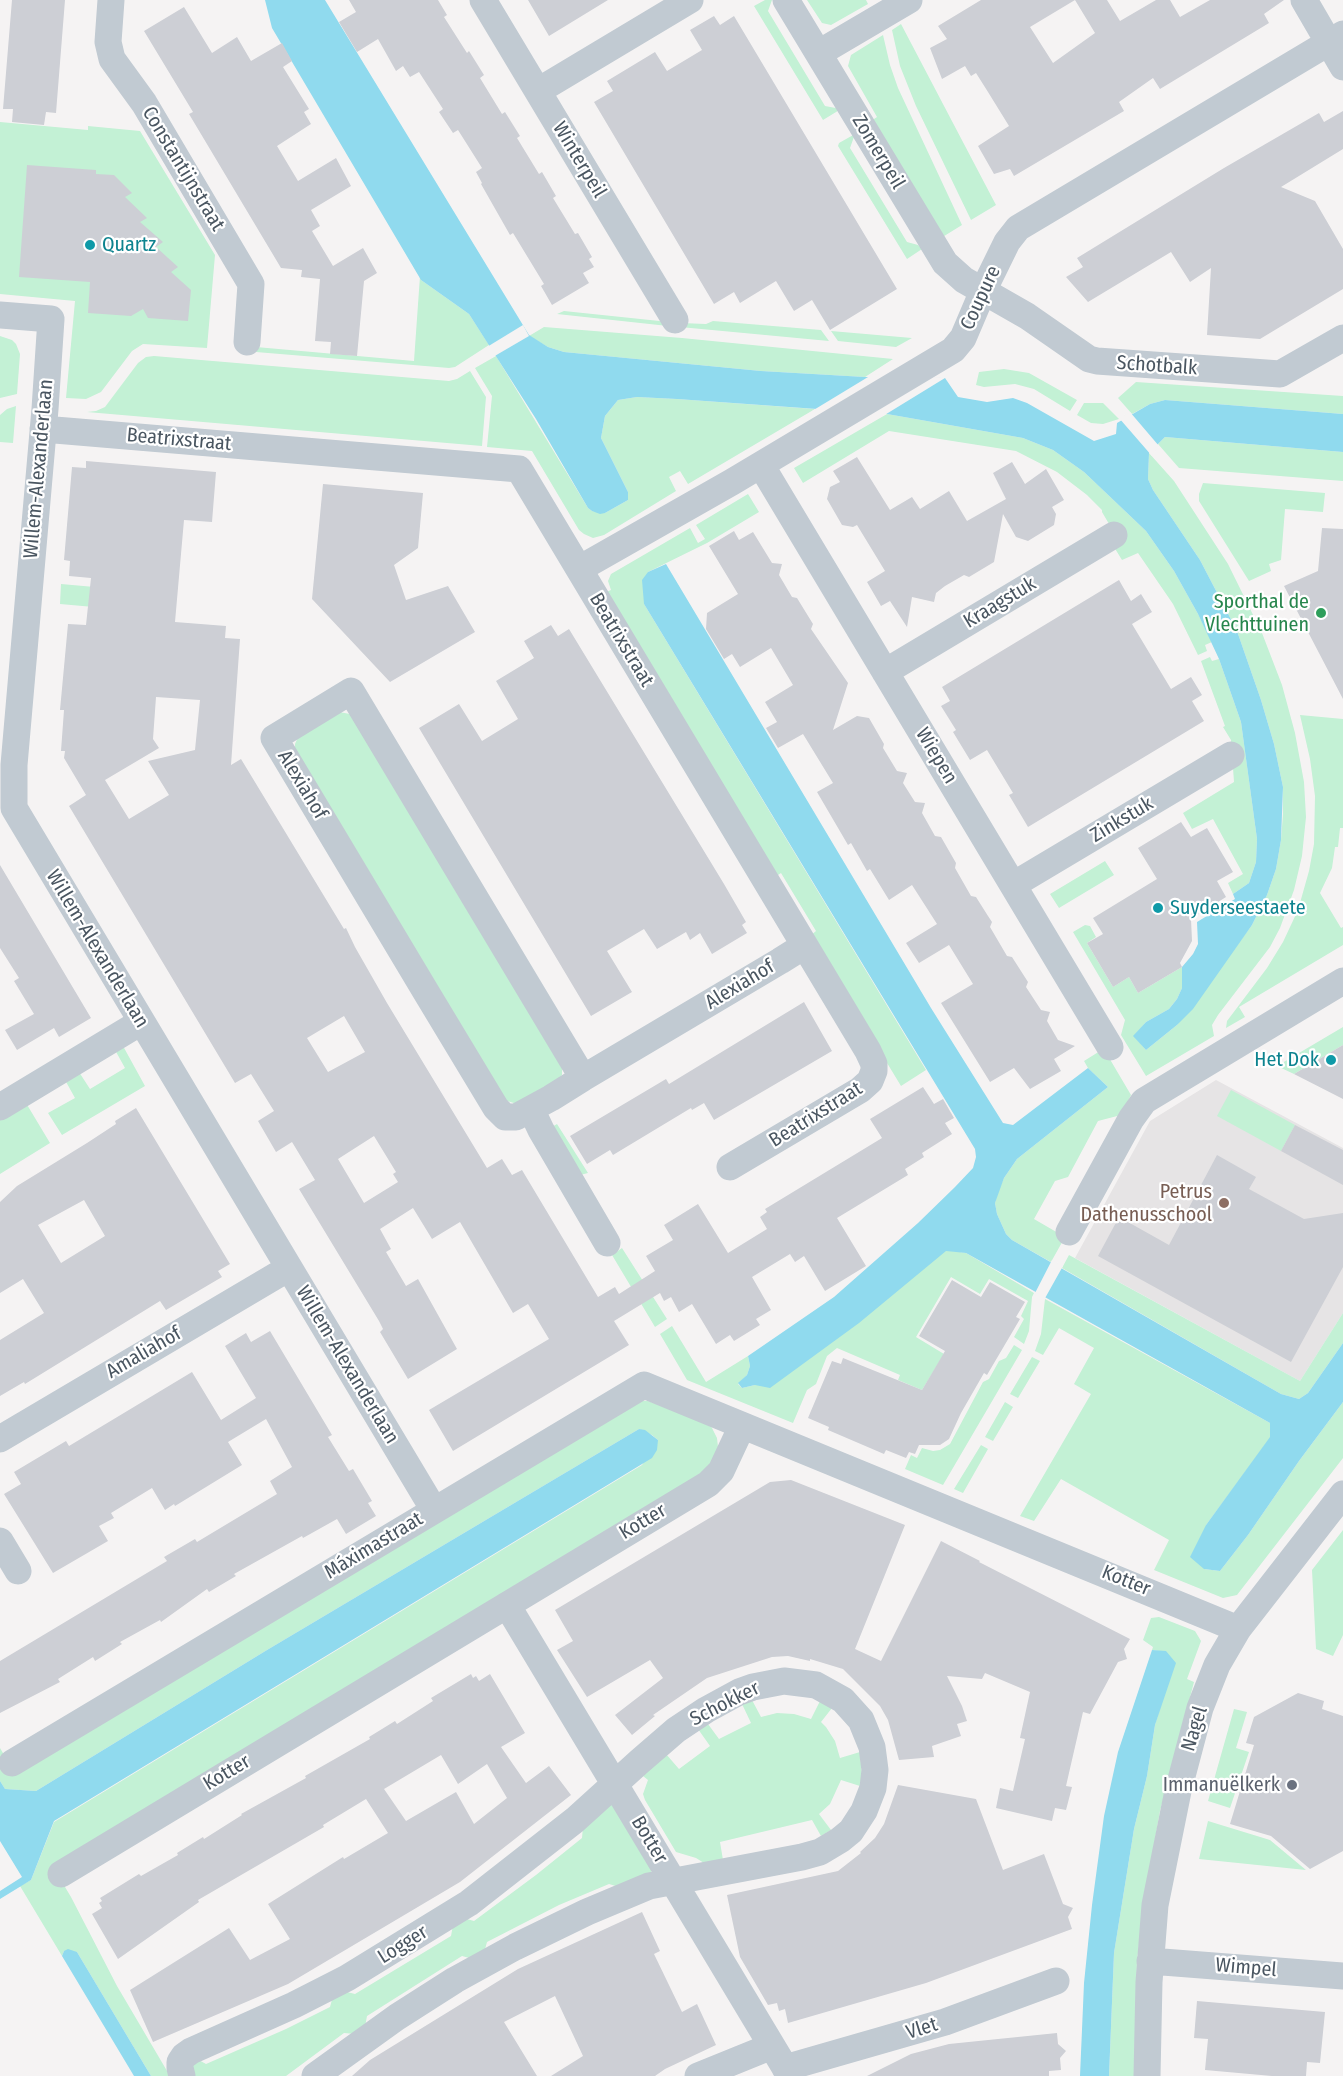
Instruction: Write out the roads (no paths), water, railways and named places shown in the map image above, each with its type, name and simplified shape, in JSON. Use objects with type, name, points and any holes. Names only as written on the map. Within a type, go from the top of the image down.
[{"type":"street","name":"Constantijnstraat","points":[[111,0],[108,42],[112,60],[144,103],[251,284],[247,342]]},
{"type":"street","name":"Winterpeil","points":[[483,0],[675,321]]},
{"type":"street","points":[[538,92],[690,0]]},
{"type":"street","name":"Zomerpeil","points":[[786,0],[941,258],[958,275],[982,291]]},
{"type":"street","points":[[819,53],[909,0]]},
{"type":"street","points":[[1304,0],[1336,38],[1343,67]]},
{"type":"street","name":"Coupure","points":[[579,569],[761,465],[959,345],[982,291],[1007,242],[1018,228],[1336,38]]},
{"type":"street","name":"Schotbalk","points":[[982,291],[1035,321],[1089,359],[1097,361],[1280,374],[1293,369],[1343,338]]},
{"type":"street","name":"Willem-Alexanderlaan","points":[[0,315],[51,319],[43,429],[7,780],[14,808],[434,1510]]},
{"type":"street","name":"Beatrixstraat","points":[[43,429],[519,469],[871,1056],[874,1071],[870,1082],[860,1090],[730,1167]]},
{"type":"street","name":"Wiepen","points":[[761,465],[1110,1047]]},
{"type":"street","name":"Kraagstuk","points":[[885,672],[1114,535]]},
{"type":"street","name":"Alexiahof","points":[[583,1078],[351,691],[274,738],[496,1108],[505,1117],[511,1118],[531,1109],[583,1078],[804,946]]},
{"type":"street","name":"Zinkstuk","points":[[1013,885],[1231,755]]},
{"type":"street","points":[[1069,1232],[1131,1119],[1144,1101],[1343,981]]},
{"type":"street","points":[[0,1107],[141,1022]]},
{"type":"street","points":[[531,1109],[607,1243]]},
{"type":"street","name":"Amaliahof","points":[[0,1438],[289,1268]]},
{"type":"street","name":"Máximastraat","points":[[12,1763],[644,1385],[742,1426]]},
{"type":"street","name":"Kotter","points":[[62,1874],[713,1481],[721,1471],[742,1426],[1238,1629]]},
{"type":"street","name":"Nagel","points":[[1147,2076],[1150,1960],[1157,1892],[1190,1743],[1222,1654],[1238,1629],[1343,1494]]},
{"type":"street","points":[[0,1541],[18,1571]]},
{"type":"street","name":"Botter","points":[[507,1605],[782,2063]]},
{"type":"street","name":"Schokker","points":[[615,1784],[690,1720],[739,1692],[768,1683],[784,1681],[816,1685],[843,1700],[861,1720],[872,1748],[875,1770],[873,1788],[861,1817],[851,1831],[820,1852],[674,1881]]},
{"type":"street","name":"Logger","points":[[182,2076],[180,2062],[191,2051],[294,2005],[347,1978],[469,1903],[552,1839],[615,1784]]},
{"type":"street","points":[[315,2076],[397,2017],[455,1980],[515,1947],[587,1912],[650,1886],[674,1881]]},
{"type":"street","name":"Wimpel","points":[[1150,1960],[1343,1976]]},
{"type":"street","name":"Vlet","points":[[698,2076],[782,2063],[935,2025],[1056,1981]]},
{"type":"water","points":[[265,0],[325,0],[529,335],[548,347],[564,352],[761,371],[865,377],[945,378],[958,397],[987,402],[1013,398],[1027,403],[1094,441],[1116,434],[1117,423],[1150,404],[1165,400],[1343,414],[1343,452],[1165,437],[1149,453],[1148,479],[1153,490],[1200,560],[1237,631],[1274,744],[1283,787],[1281,840],[1276,869],[1267,895],[1252,925],[1193,1009],[1177,1025],[1146,1050],[1133,1036],[1146,1022],[1169,1009],[1177,999],[1182,988],[1182,967],[1198,944],[1197,922],[1235,899],[1233,894],[1249,883],[1256,862],[1257,839],[1241,722],[1219,659],[1174,571],[1146,531],[1084,472],[1053,450],[1023,438],[887,414],[637,397],[618,400],[605,416],[601,438],[628,492],[628,500],[605,513],[592,511],[588,508],[536,419],[469,314],[421,280],[272,28]]},
{"type":"water","points":[[666,564],[931,1008],[1003,1123],[1013,1125],[1088,1068],[1108,1087],[1017,1159],[1004,1178],[995,1203],[1006,1234],[1012,1240],[1281,1394],[1299,1399],[1308,1393],[1343,1343],[1343,1402],[1220,1571],[1204,1569],[1190,1557],[1206,1525],[1270,1437],[1270,1423],[966,1253],[946,1251],[859,1323],[770,1388],[755,1385],[742,1388],[738,1383],[747,1375],[750,1366],[748,1356],[834,1297],[955,1187],[973,1168],[976,1157],[975,1149],[644,604],[642,580],[648,572]]},
{"type":"water","points":[[639,1429],[645,1430],[658,1440],[657,1450],[652,1458],[54,1821],[31,1880],[0,1899],[0,1891],[22,1877],[0,1841],[0,1781],[5,1789],[36,1791],[267,1650]]},
{"type":"water","points":[[1152,1650],[1166,1651],[1176,1663],[1155,1725],[1147,1776],[1134,1829],[1114,1953],[1109,2076],[1080,2076],[1084,1983],[1104,1816],[1118,1752]]},
{"type":"water","points":[[68,1949],[77,1952],[151,2076],[134,2076],[62,1956]]},
{"type":"place","name":"Quartz","points":[[90,245]]},
{"type":"place","name":"Sporthal de Vlechttuinen","points":[[1321,613]]},
{"type":"place","name":"Suyderseestaete","points":[[1158,908]]},
{"type":"place","name":"Het Dok","points":[[1331,1060]]},
{"type":"place","name":"Petrus Dathenusschool","points":[[1224,1203]]},
{"type":"place","name":"Immanuëlkerk","points":[[1292,1785]]}]
